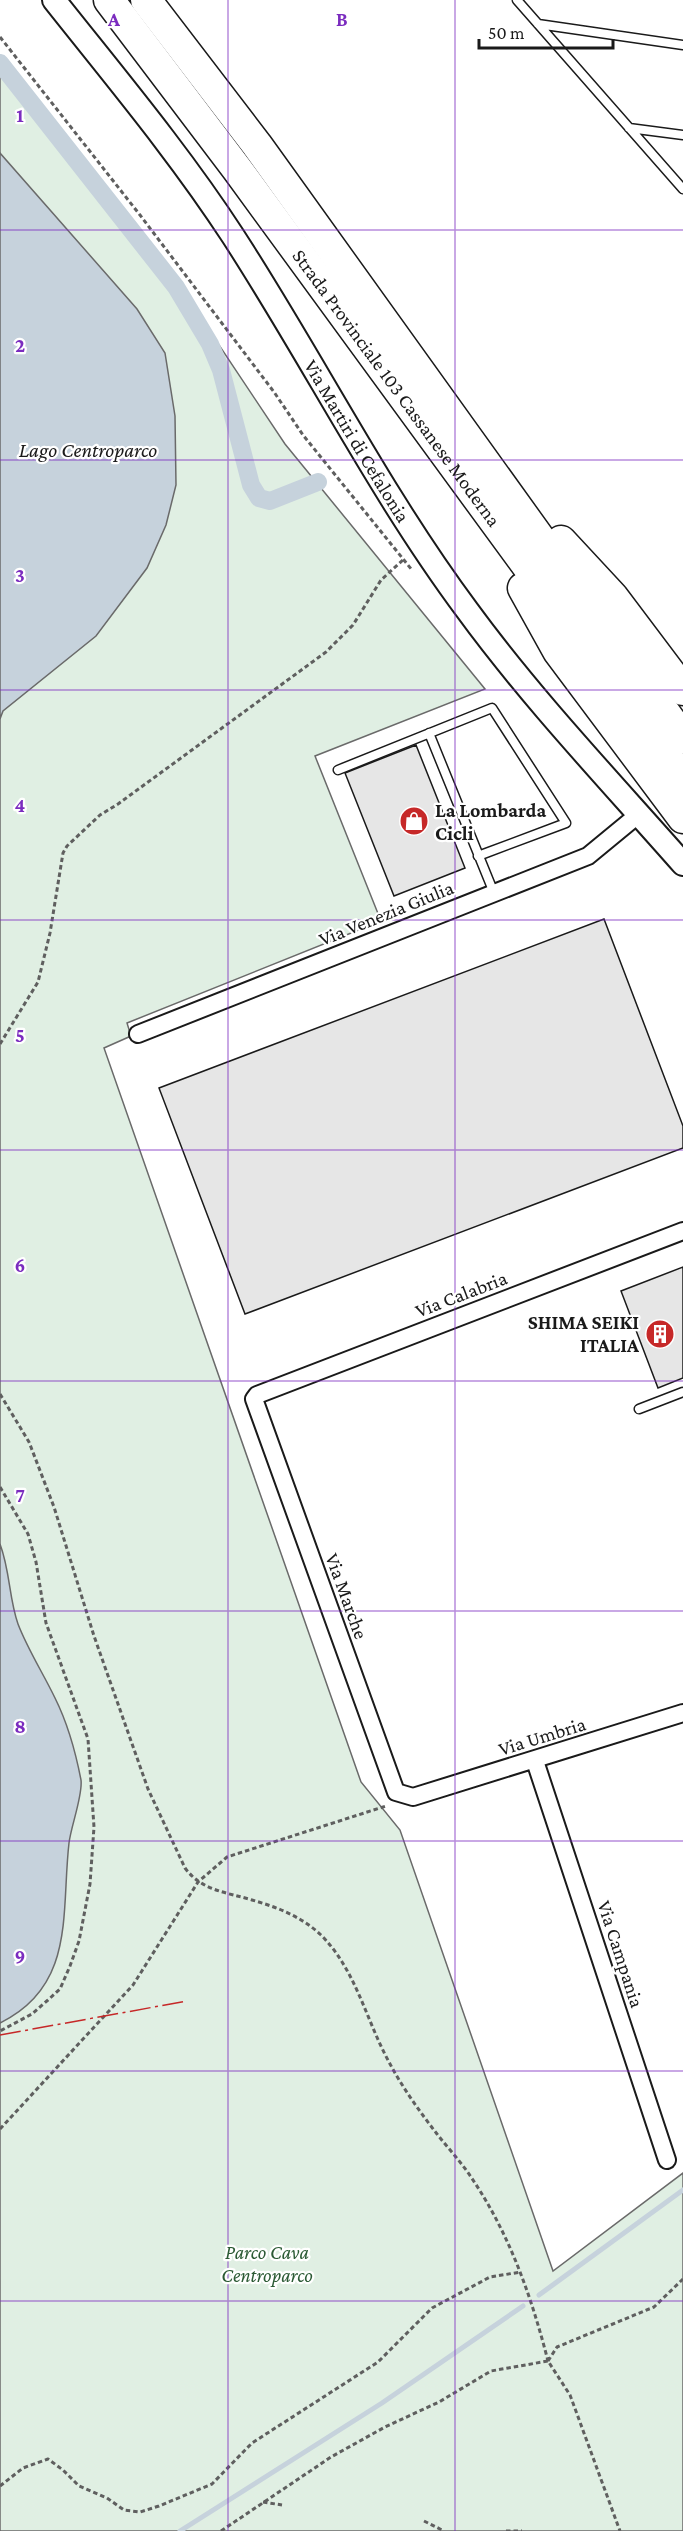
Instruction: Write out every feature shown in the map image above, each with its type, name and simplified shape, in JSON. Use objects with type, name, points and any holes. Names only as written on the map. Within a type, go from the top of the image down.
[{"type":"highway","name":"Strada Provinciale 103 Cassanese Moderna","points":[[109,0],[237,169],[459,476],[683,779]]},
{"type":"highway","name":"Strada Provinciale 103 Cassanese Moderna","points":[[146,0],[257,145],[683,738]]},
{"type":"highway","points":[[484,458],[613,597],[683,690]]},
{"type":"highway","points":[[459,476],[558,651],[683,818]]},
{"type":"street","name":"Via Martiri di Cefalonia","points":[[54,0],[155,128],[232,234],[283,315],[390,496],[467,611],[541,701],[683,864]]},
{"type":"street","name":"Via Venezia Giulia","points":[[138,1034],[588,856],[639,814]]},
{"type":"street","name":"Via Calabria","points":[[255,1397],[683,1231]]},
{"type":"street","name":"Via Marche","points":[[255,1397],[393,1787],[400,1794],[413,1797]]},
{"type":"street","name":"Via Umbria","points":[[413,1797],[536,1761],[683,1713]]},
{"type":"street","name":"Via Campania","points":[[536,1761],[667,2160]]},
{"type":"lane","points":[[517,0],[683,189]]},
{"type":"lane","points":[[538,24],[683,45]]},
{"type":"lane","points":[[628,128],[683,135]]},
{"type":"lane","points":[[338,770],[492,708],[566,823],[478,856]]},
{"type":"lane","points":[[429,733],[494,893]]},
{"type":"lane","points":[[639,1409],[683,1392]]},
{"type":"path","points":[[0,38],[140,214],[274,392],[303,435],[404,559],[381,580],[353,625],[326,652],[100,815],[67,846],[60,862],[50,933],[38,982],[0,1044]]},
{"type":"path","points":[[0,1395],[29,1442],[54,1507],[94,1636],[148,1789],[176,1853],[185,1868],[198,1882],[212,1889],[277,1909],[304,1921],[339,1954],[389,2062],[430,2125],[471,2175],[501,2228],[521,2272],[548,2361],[570,2395],[620,2531]]},
{"type":"path","points":[[0,1487],[28,1534],[36,1562],[46,1623],[88,1739],[93,1827],[90,1884],[79,1941],[67,1974],[60,1989],[32,2014],[0,2031]]},
{"type":"path","points":[[0,2129],[133,1985],[198,1882],[227,1857],[413,1797]]},
{"type":"path","points":[[1,2484],[23,2468],[48,2459],[79,2486],[107,2498],[124,2510],[140,2512],[212,2484],[252,2443],[378,2362],[432,2308],[490,2277],[521,2272]]},
{"type":"path","points":[[221,2531],[331,2457],[386,2427],[439,2402],[490,2371],[548,2361],[557,2347],[654,2307],[683,2279]]},
{"type":"path","points":[[263,2502],[282,2505]]},
{"type":"path","points":[[424,2521],[444,2531]]},
{"type":"path","points":[[506,2531],[522,2531]]},
{"type":"green space","name":"Parco Cava Centroparco","points":[[0,56],[181,288],[285,444],[485,689],[315,756],[381,921],[127,1023],[131,1036],[104,1048],[361,1782],[400,1830],[553,2271],[683,2173],[683,2531],[0,2531]]},
{"type":"water","name":"Lago Centroparco","points":[[0,153],[137,309],[165,353],[175,416],[176,485],[166,525],[147,568],[96,636],[3,711],[0,719]]},
{"type":"water","points":[[0,1544],[18,1624],[63,1717],[77,1760],[81,1786],[69,1843],[64,1921],[53,1968],[42,1989],[24,2007],[0,2023]]},
{"type":"building","points":[[416,745],[465,868],[394,896],[345,773]]},
{"type":"building","points":[[604,919],[683,1126],[683,1148],[245,1314],[159,1088]]},
{"type":"building","name":"SHIMA SEIKI ITALIA","points":[[683,1267],[683,1378],[658,1388],[621,1291]]},
{"type":"waterway","points":[[0,63],[176,287],[210,344],[221,370],[251,485],[259,498],[270,501],[318,482]]},
{"type":"waterway","points":[[539,2295],[683,2190]]},
{"type":"waterway","points":[[180,2531],[382,2403],[523,2306]]},
{"type":"power","points":[[0,2035],[187,2001]]},
{"type":"place","name":"La Lombarda Cicli","points":[[414,821]]},
{"type":"place","name":"SHIMA SEIKI ITALIA","points":[[660,1334]]}]
